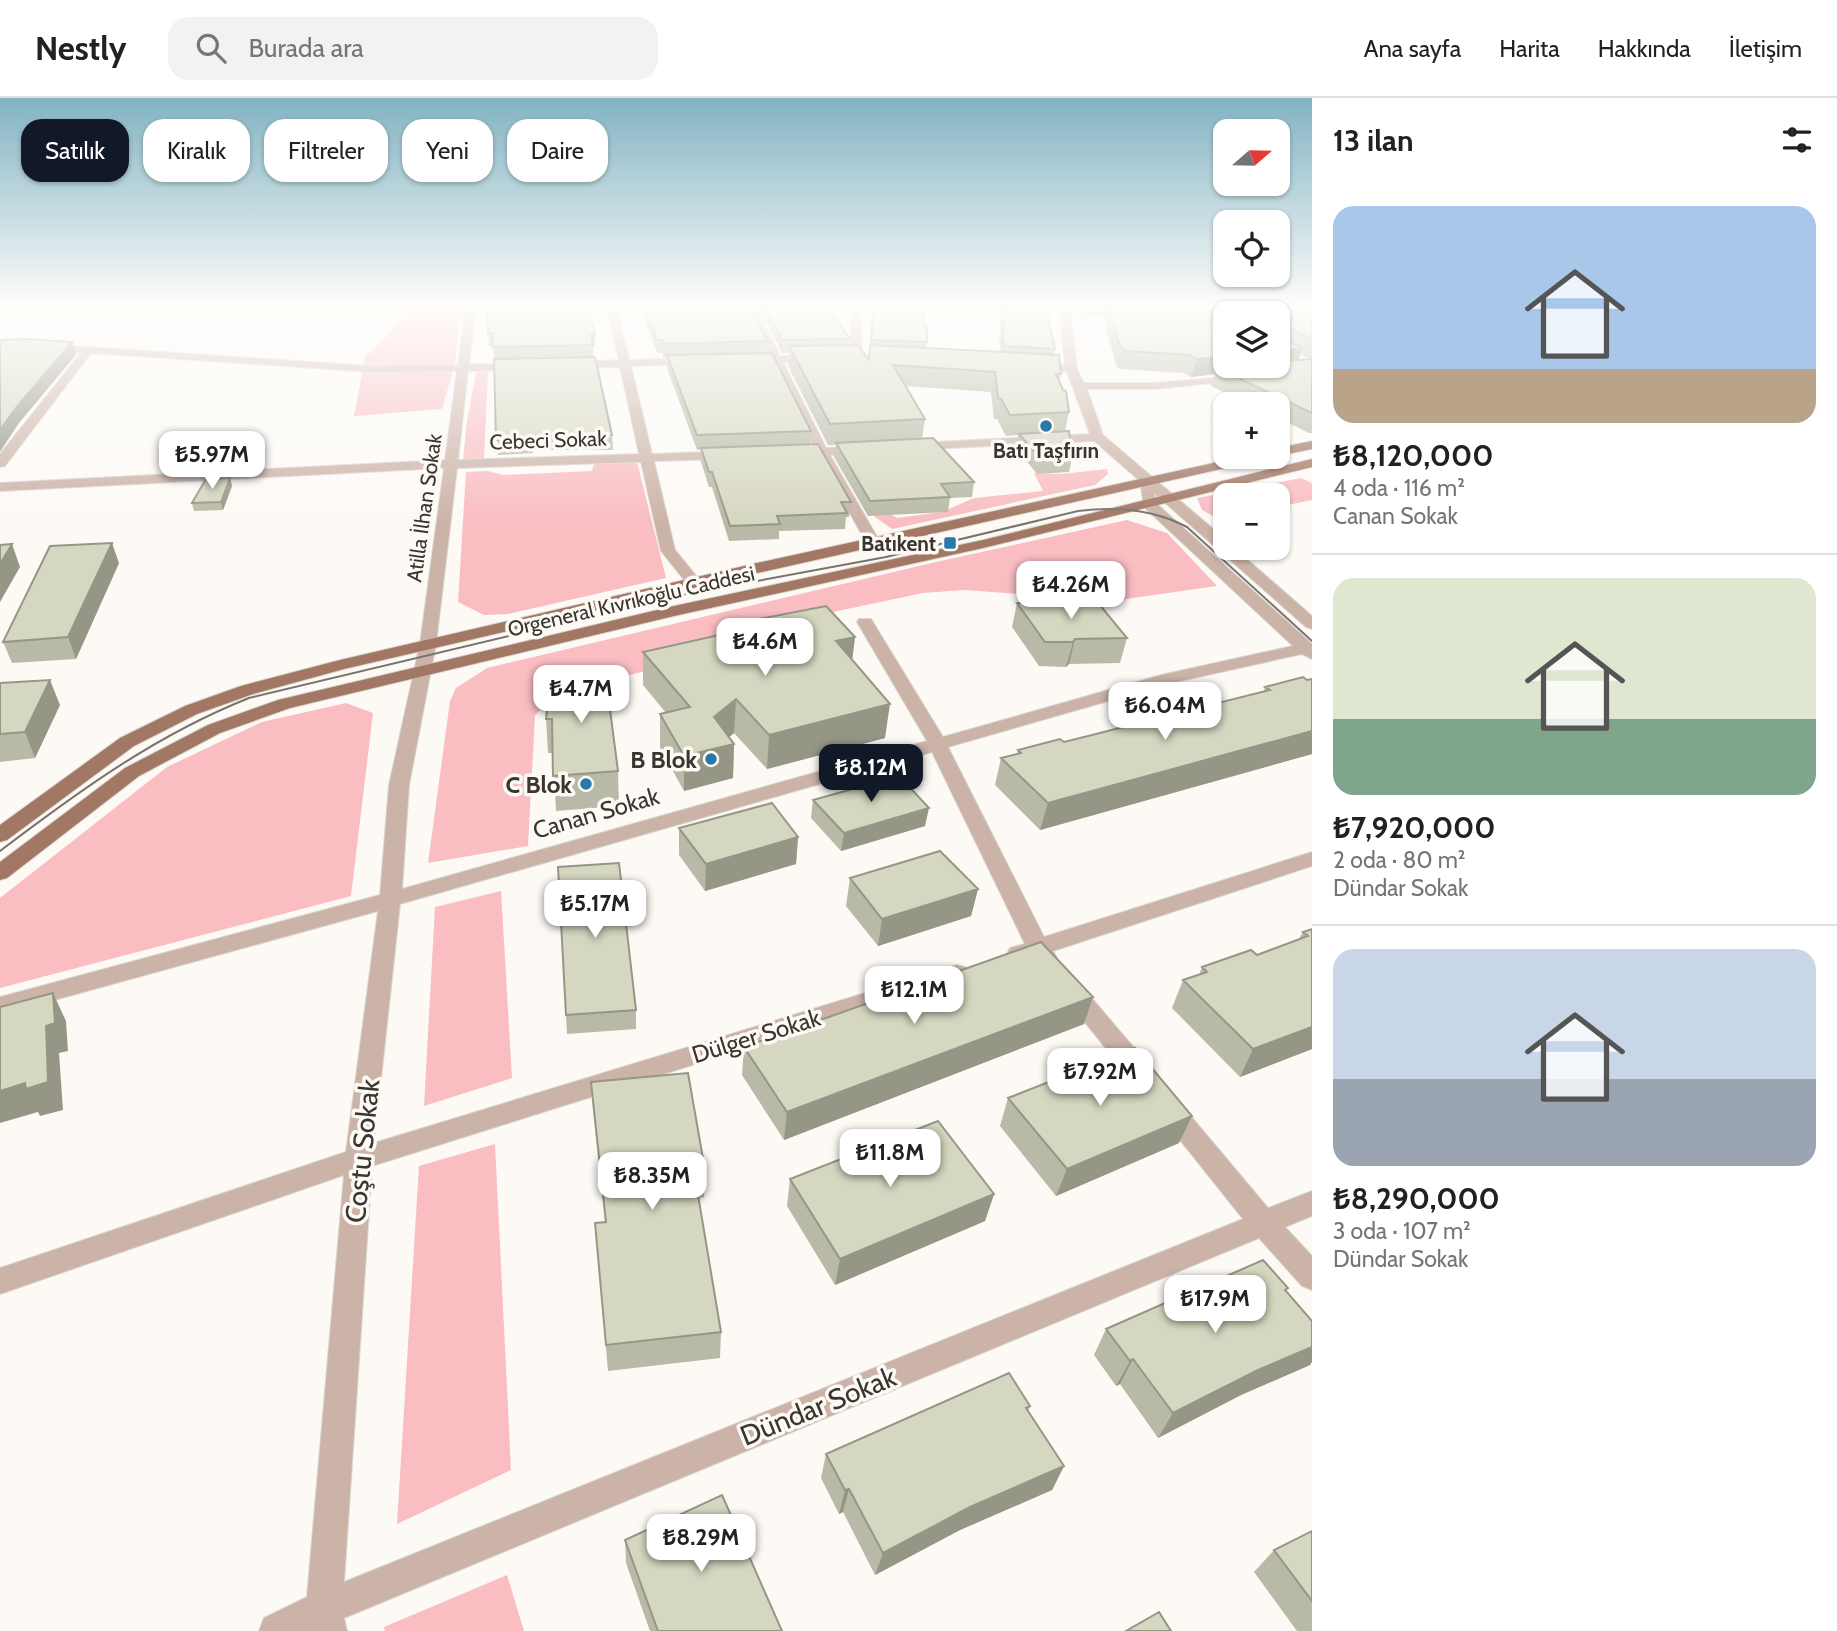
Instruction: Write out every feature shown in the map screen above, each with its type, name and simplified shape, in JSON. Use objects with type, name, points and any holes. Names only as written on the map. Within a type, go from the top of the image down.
[{"type":"main road","points":[[1290,450],[1312,445]]},
{"type":"main road","name":"Orgeneral Kıvrıkoğlu Caddesi","points":[[0,873],[132,772],[214,729],[284,704],[674,611],[983,544],[1311,464]]},
{"type":"main road","points":[[0,835],[127,742],[191,710],[247,690],[694,583],[1213,467]]},
{"type":"street","points":[[0,463],[65,380]]},
{"type":"street","name":"Atilla İlhan Sokak","points":[[421,672],[428,645],[463,380]]},
{"type":"street","points":[[628,380],[667,551],[694,583]]},
{"type":"street","points":[[786,380],[822,452],[873,542]]},
{"type":"street","points":[[1077,380],[1097,437],[1213,536]]},
{"type":"street","points":[[1080,386],[1155,386],[1223,380]]},
{"type":"street","points":[[904,447],[1097,437]]},
{"type":"street","points":[[781,453],[877,449]]},
{"type":"street","name":"Cebeci Sokak","points":[[0,487],[451,464],[740,455]]},
{"type":"street","points":[[1146,481],[1149,504],[1309,651]]},
{"type":"street","points":[[1241,560],[1312,624]]},
{"type":"street","points":[[865,622],[937,743],[1038,948],[1264,1224],[1312,1277]]},
{"type":"street","name":"Canan Sokak","points":[[0,1006],[390,900],[1167,678],[1309,651]]},
{"type":"street","name":"Coştu Sokak","points":[[326,1620],[359,1158],[390,900],[400,785],[421,672]]},
{"type":"street","name":"Dülger Sokak","points":[[0,1282],[359,1158],[1038,948],[1312,859]]},
{"type":"street","name":"Dündar Sokak","points":[[277,1631],[326,1620],[1312,1203]]},
{"type":"shaded area","points":[[361,380],[451,380],[442,409],[354,416]]},
{"type":"shaded area","points":[[475,380],[488,380],[484,460],[463,460]]},
{"type":"shaded area","points":[[637,462],[666,578],[508,614],[484,615],[458,602],[466,472],[488,471],[503,475],[592,471],[594,464]]},
{"type":"shaded area","points":[[1107,469],[1108,474],[1095,485],[892,529],[871,514],[889,513],[897,518],[942,512],[974,498],[1043,491],[1034,473],[1061,474]]},
{"type":"shaded area","points":[[1301,478],[1312,483],[1312,500],[1290,505],[1290,483],[1275,483]]},
{"type":"shaded area","points":[[1213,495],[1213,516],[1202,510],[1197,498]]},
{"type":"shaded area","points":[[1127,520],[1167,533],[1217,586],[1112,601],[965,590],[923,593],[833,612],[837,622],[602,682],[548,700],[535,716],[528,846],[428,863],[450,701],[456,688],[487,668],[936,562]]},
{"type":"shaded area","points":[[346,703],[373,713],[351,896],[0,988],[0,898],[167,767],[262,722]]},
{"type":"shaded area","points":[[501,891],[512,1078],[424,1106],[435,907]]},
{"type":"shaded area","points":[[495,1144],[511,1470],[397,1524],[419,1166]]},
{"type":"shaded area","points":[[507,1575],[524,1631],[385,1631],[384,1627]]},
{"type":"building","points":[[0,380],[40,380],[15,409],[0,430]]},
{"type":"building","points":[[495,380],[600,380],[612,435],[532,436],[532,439],[496,440]]},
{"type":"building","points":[[676,380],[785,380],[811,431],[697,435]]},
{"type":"building","points":[[807,380],[902,380],[925,419],[830,424]]},
{"type":"building","points":[[996,380],[1058,380],[1066,391],[1069,412],[1010,415],[998,398]]},
{"type":"building","points":[[1241,380],[1312,380],[1312,413],[1290,403],[1290,392],[1268,392]]},
{"type":"building","points":[[1069,431],[1072,458],[1041,459],[1019,434]]},
{"type":"building","points":[[933,438],[974,482],[941,484],[950,497],[870,501],[836,443]]},
{"type":"building","points":[[818,444],[851,502],[841,502],[847,513],[777,516],[780,524],[730,526],[701,448]]},
{"type":"building","points":[[230,478],[221,502],[192,503],[206,479]]},
{"type":"building","points":[[112,543],[68,637],[3,642],[50,546]]},
{"type":"building","points":[[12,544],[0,564],[0,545]]},
{"type":"building","points":[[1089,597],[1095,599],[1127,638],[1045,642],[1017,603],[1047,603]]},
{"type":"building","points":[[826,606],[855,637],[836,641],[890,704],[769,735],[736,699],[714,717],[734,744],[684,756],[660,714],[690,707],[643,652],[755,627],[749,621]]},
{"type":"building","points":[[605,671],[618,771],[553,776],[552,719],[546,719],[551,676]]},
{"type":"building","points":[[1303,677],[1312,679],[1312,731],[1048,803],[1001,758],[1021,753],[1018,750],[1060,739],[1064,742],[1150,720],[1146,717],[1186,707],[1190,710],[1270,690],[1265,687]]},
{"type":"building","points":[[50,680],[25,732],[0,734],[0,683]]},
{"type":"building","points":[[899,776],[929,808],[844,833],[813,800]]},
{"type":"building","points":[[772,803],[798,837],[706,864],[679,828]]},
{"type":"building","points":[[940,851],[978,889],[882,919],[850,878]]},
{"type":"building","points":[[619,863],[636,1010],[566,1015],[558,867]]},
{"type":"building","points":[[1312,929],[1312,1027],[1253,1049],[1183,980],[1207,972],[1202,967],[1251,950],[1257,955],[1308,936],[1303,932]]},
{"type":"building","points":[[1041,942],[1093,997],[787,1112],[744,1047]]},
{"type":"building","points":[[53,993],[55,1023],[46,1026],[48,1082],[26,1089],[25,1083],[0,1091],[0,1007]]},
{"type":"building","points":[[1135,1048],[1192,1116],[1067,1169],[1008,1098]]},
{"type":"building","points":[[688,1073],[705,1170],[694,1171],[721,1332],[606,1345],[595,1223],[606,1222],[591,1082]]},
{"type":"building","points":[[938,1121],[994,1194],[840,1259],[790,1179]]},
{"type":"building","points":[[1263,1260],[1312,1321],[1312,1347],[1258,1370],[1173,1413],[1133,1359],[1130,1361],[1106,1329]]},
{"type":"building","points":[[1009,1373],[1030,1406],[1026,1408],[1064,1466],[970,1507],[883,1553],[849,1489],[845,1490],[826,1454]]},
{"type":"building","points":[[722,1495],[782,1631],[658,1631],[625,1540]]},
{"type":"building","points":[[1312,1531],[1312,1601],[1274,1550]]},
{"type":"building","points":[[1159,1612],[1171,1631],[1126,1631]]},
{"type":"tram line","points":[[0,851],[119,766],[182,729],[249,698],[676,596],[886,557],[1078,511],[1134,510],[1161,516],[1187,527],[1312,641]]},
{"type":"place","name":"Batı Taşfırın","points":[[1046,426]]},
{"type":"place","name":"Batıkent","points":[[950,543]]},
{"type":"place","name":"B Blok","points":[[711,759]]},
{"type":"place","name":"C Blok","points":[[586,784]]}]
